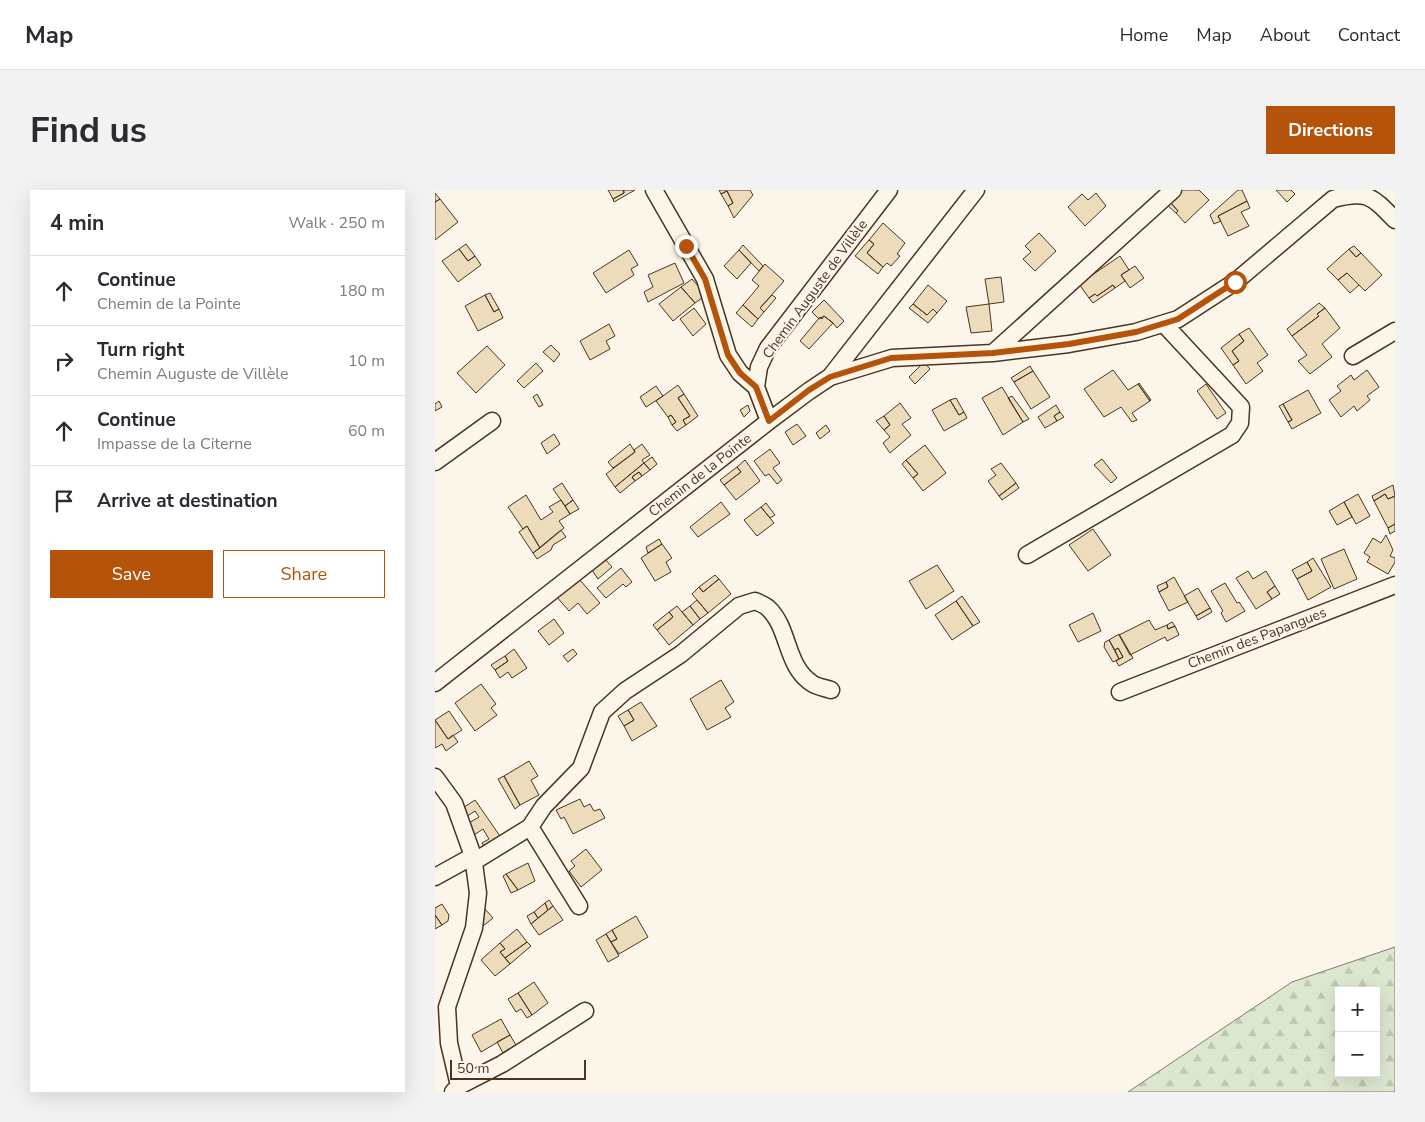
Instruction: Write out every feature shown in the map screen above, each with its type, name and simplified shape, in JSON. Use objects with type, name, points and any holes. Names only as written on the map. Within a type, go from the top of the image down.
[{"type":"street","points":[[654,190],[705,279],[728,355],[740,373],[756,387],[769,421]]},
{"type":"street","name":"Chemin Auguste de Villèle","points":[[756,387],[759,367],[768,348],[889,190]]},
{"type":"street","points":[[830,377],[975,190]]},
{"type":"street","points":[[993,353],[1173,190]]},
{"type":"street","name":"Chemin de la Pointe","points":[[435,683],[809,390],[830,377],[891,358],[993,353],[1069,344],[1136,332],[1164,324],[1178,319],[1235,282],[1333,199],[1351,192],[1368,192],[1395,220]]},
{"type":"street","points":[[1027,555],[1232,435],[1240,423],[1241,407],[1164,324]]},
{"type":"street","points":[[1353,356],[1395,331]]},
{"type":"street","points":[[435,462],[492,421]]},
{"type":"street","name":"Chemin des Papangues","points":[[1120,692],[1395,585]]},
{"type":"street","points":[[435,877],[530,827],[544,806],[581,768],[602,712],[625,692],[681,654],[739,606],[755,601],[768,608],[780,625],[788,649],[801,673],[813,684],[831,690]]},
{"type":"street","points":[[435,777],[454,803],[474,858],[478,892],[475,928],[447,1007],[449,1043],[456,1089],[502,1064],[585,1011]]},
{"type":"street","points":[[530,827],[579,906]]},
{"type":"green space","points":[[1395,947],[1395,1092],[1128,1092],[1292,982]]},
{"type":"building","points":[[608,190],[624,190],[624,193],[613,199]]},
{"type":"building","points":[[623,190],[635,190],[614,202],[613,199],[624,193]]},
{"type":"building","points":[[719,190],[750,190],[753,195],[734,218],[728,206],[733,203],[727,191],[721,194]]},
{"type":"building","points":[[1182,190],[1199,190],[1209,200],[1185,223],[1176,213],[1178,211],[1170,202]]},
{"type":"building","points":[[1238,190],[1242,190],[1247,201],[1218,216],[1221,221],[1214,224],[1210,215]]},
{"type":"building","points":[[1276,190],[1291,190],[1295,194],[1287,202]]},
{"type":"building","points":[[727,191],[733,203],[728,206],[721,194]]},
{"type":"building","points":[[435,193],[440,199],[435,202]]},
{"type":"building","points":[[1096,193],[1106,206],[1085,226],[1068,207],[1082,194],[1088,200]]},
{"type":"building","points":[[440,199],[458,222],[435,240],[435,202]]},
{"type":"building","points":[[1247,201],[1250,208],[1241,212],[1249,226],[1228,236],[1218,216]]},
{"type":"building","points":[[1170,202],[1178,211],[1176,213],[1167,205]]},
{"type":"building","points":[[883,223],[905,243],[897,254],[900,256],[891,266],[887,263],[883,267],[867,253],[874,244],[869,240]]},
{"type":"building","points":[[1039,233],[1056,251],[1035,271],[1023,259],[1031,252],[1025,246]]},
{"type":"building","points":[[869,240],[874,244],[867,253],[883,267],[878,274],[855,256]]},
{"type":"building","points":[[466,244],[475,256],[468,261],[459,249]]},
{"type":"building","points":[[743,245],[763,266],[759,271],[739,250]]},
{"type":"building","points":[[1354,246],[1361,253],[1356,257],[1349,249]]},
{"type":"building","points":[[459,249],[468,261],[475,256],[481,265],[458,282],[442,261]]},
{"type":"building","points":[[1349,249],[1356,257],[1361,253],[1382,275],[1365,291],[1347,273],[1338,280],[1327,269]]},
{"type":"building","points":[[629,250],[638,265],[631,269],[634,275],[606,293],[593,273]]},
{"type":"building","points":[[739,250],[751,263],[737,279],[724,266]]},
{"type":"building","points":[[1120,256],[1129,270],[1121,275],[1125,281],[1115,288],[1113,285],[1097,296],[1095,294],[1089,298],[1079,284]]},
{"type":"building","points":[[675,263],[684,283],[648,302],[644,292],[653,287],[648,275]]},
{"type":"building","points":[[765,264],[784,281],[760,308],[764,312],[758,319],[743,305],[759,286],[752,280]]},
{"type":"building","points":[[1135,266],[1144,278],[1130,288],[1121,275]]},
{"type":"building","points":[[1347,273],[1359,285],[1350,293],[1338,280]]},
{"type":"building","points":[[1001,277],[1004,302],[989,304],[985,279]]},
{"type":"building","points":[[692,279],[706,295],[695,303],[681,287]]},
{"type":"building","points":[[928,285],[947,301],[937,313],[933,309],[927,315],[913,304]]},
{"type":"building","points":[[1113,285],[1115,288],[1093,303],[1089,298],[1095,294],[1097,296]]},
{"type":"building","points":[[681,287],[695,303],[673,321],[659,304]]},
{"type":"building","points":[[490,293],[499,309],[494,312],[485,295]]},
{"type":"building","points":[[485,295],[494,312],[499,309],[503,318],[478,331],[465,306]]},
{"type":"building","points":[[772,295],[776,298],[764,312],[760,308]]},
{"type":"building","points":[[824,300],[844,321],[837,328],[824,316],[819,319],[812,312]]},
{"type":"building","points":[[1319,303],[1325,308],[1317,314],[1319,316],[1292,336],[1287,329]]},
{"type":"building","points":[[913,304],[927,315],[933,309],[937,313],[928,323],[909,308]]},
{"type":"building","points":[[989,304],[992,331],[971,333],[966,307]]},
{"type":"building","points":[[743,305],[758,319],[752,327],[736,313]]},
{"type":"building","points":[[694,308],[706,324],[693,336],[680,319]]},
{"type":"building","points":[[1325,308],[1340,328],[1322,344],[1332,357],[1310,374],[1298,361],[1307,355],[1292,336],[1319,316],[1317,314]]},
{"type":"building","points":[[824,316],[833,323],[809,349],[800,341],[820,317],[822,319]]},
{"type":"building","points":[[609,324],[615,336],[606,341],[610,349],[590,360],[580,341]]},
{"type":"building","points":[[1249,328],[1268,355],[1257,363],[1263,371],[1246,384],[1233,365],[1239,361],[1232,351],[1244,341],[1239,334]]},
{"type":"building","points":[[1239,334],[1244,341],[1232,351],[1239,361],[1233,365],[1221,348]]},
{"type":"building","points":[[551,345],[560,354],[554,362],[543,352]]},
{"type":"building","points":[[487,346],[505,365],[476,393],[457,373]]},
{"type":"building","points":[[924,362],[930,369],[915,384],[909,377]]},
{"type":"building","points":[[536,363],[543,371],[524,388],[517,381]]},
{"type":"building","points":[[1030,366],[1033,371],[1014,382],[1011,378]]},
{"type":"building","points":[[1113,370],[1128,390],[1138,384],[1150,401],[1132,413],[1137,420],[1132,422],[1121,407],[1104,417],[1084,389]]},
{"type":"building","points":[[1367,370],[1379,387],[1367,396],[1370,400],[1357,411],[1354,406],[1341,417],[1329,400],[1341,391],[1337,386],[1351,375],[1354,380]]},
{"type":"building","points":[[1033,371],[1050,397],[1031,409],[1014,382]]},
{"type":"building","points":[[1138,384],[1151,400],[1150,401]]},
{"type":"building","points":[[1206,384],[1226,413],[1217,419],[1197,391]]},
{"type":"building","points":[[678,385],[684,394],[678,398],[690,416],[683,420],[686,425],[677,431],[672,425],[676,422],[671,415],[668,417],[656,401]]},
{"type":"building","points":[[656,386],[663,396],[646,407],[640,397]]},
{"type":"building","points":[[1002,387],[1023,422],[1003,435],[982,398]]},
{"type":"building","points":[[1308,390],[1321,413],[1292,429],[1288,422],[1292,420],[1283,404]]},
{"type":"building","points":[[537,394],[543,405],[539,407],[533,397]]},
{"type":"building","points":[[684,394],[698,416],[686,425],[683,420],[690,416],[678,398]]},
{"type":"building","points":[[1012,396],[1029,419],[1023,422],[1008,398]]},
{"type":"building","points":[[956,398],[964,412],[959,415],[950,400]]},
{"type":"building","points":[[950,400],[959,415],[964,412],[967,418],[944,431],[932,410]]},
{"type":"building","points":[[439,401],[442,407],[435,411],[435,404]]},
{"type":"building","points":[[900,403],[911,418],[902,424],[911,435],[890,453],[883,443],[890,437],[884,430],[890,425],[884,416]]},
{"type":"building","points":[[1283,404],[1292,420],[1288,422],[1279,406]]},
{"type":"building","points":[[748,405],[750,411],[744,417],[740,410]]},
{"type":"building","points":[[1056,405],[1060,412],[1054,416],[1057,421],[1045,428],[1038,417]]},
{"type":"building","points":[[1060,412],[1064,417],[1057,421],[1054,416]]},
{"type":"building","points":[[671,415],[676,422],[672,425],[668,417]]},
{"type":"building","points":[[884,416],[890,425],[884,430],[876,421]]},
{"type":"building","points":[[797,424],[806,436],[793,445],[785,432]]},
{"type":"building","points":[[826,425],[830,431],[820,439],[816,433]]},
{"type":"building","points":[[554,434],[560,444],[547,454],[541,443]]},
{"type":"building","points":[[630,444],[635,452],[613,468],[608,462]]},
{"type":"building","points":[[642,444],[650,455],[642,460],[644,463],[615,487],[606,474],[635,452],[634,450]]},
{"type":"building","points":[[925,445],[946,473],[923,491],[913,478],[918,474],[906,460]]},
{"type":"building","points":[[770,449],[780,463],[773,468],[782,480],[777,484],[769,474],[765,476],[754,461]]},
{"type":"building","points":[[652,457],[657,464],[650,470],[644,463]]},
{"type":"building","points":[[1102,459],[1117,478],[1111,483],[1094,465]]},
{"type":"building","points":[[745,460],[760,481],[736,500],[724,485],[741,472],[737,467]]},
{"type":"building","points":[[906,460],[918,474],[913,478],[902,464]]},
{"type":"building","points":[[644,463],[650,470],[642,476],[639,472],[632,477],[635,481],[620,493],[615,487]]},
{"type":"building","points":[[1001,463],[1016,483],[999,496],[988,481],[996,475],[991,469]]},
{"type":"building","points":[[737,467],[741,472],[724,485],[720,480]]},
{"type":"building","points":[[639,472],[642,476],[635,481],[632,477]]},
{"type":"building","points":[[562,483],[573,500],[565,506],[553,489]]},
{"type":"building","points":[[1016,483],[1019,488],[1002,500],[999,496]]},
{"type":"building","points":[[1393,485],[1395,496],[1388,499],[1385,494],[1374,501],[1372,496]]},
{"type":"building","points":[[1358,494],[1370,516],[1356,524],[1344,502]]},
{"type":"building","points":[[1385,494],[1388,499],[1395,496],[1395,524],[1388,528],[1374,501]]},
{"type":"building","points":[[526,495],[541,520],[553,512],[549,507],[561,500],[570,514],[559,521],[564,528],[540,548],[527,526],[523,529],[508,507]]},
{"type":"building","points":[[573,500],[579,509],[570,514],[565,506]]},
{"type":"building","points":[[721,502],[730,514],[698,537],[690,527]]},
{"type":"building","points":[[1344,502],[1352,517],[1337,525],[1329,511]]},
{"type":"building","points":[[766,503],[775,515],[770,518],[761,507]]},
{"type":"building","points":[[761,507],[774,523],[757,536],[744,520]]},
{"type":"building","points":[[1395,524],[1395,531],[1390,534],[1388,528]]},
{"type":"building","points":[[527,526],[540,548],[533,553],[519,532]]},
{"type":"building","points":[[1093,529],[1111,555],[1088,571],[1069,545]]},
{"type":"building","points":[[561,530],[566,537],[537,559],[533,553]]},
{"type":"building","points":[[1386,535],[1393,550],[1390,556],[1395,558],[1395,562],[1388,574],[1367,562],[1370,557],[1364,553],[1373,538],[1381,543]]},
{"type":"building","points":[[659,539],[662,544],[648,553],[646,547]]},
{"type":"building","points":[[662,544],[672,558],[666,562],[671,572],[655,581],[641,558]]},
{"type":"building","points":[[1344,549],[1357,579],[1334,589],[1321,559]]},
{"type":"building","points":[[1313,558],[1331,587],[1308,600],[1297,579],[1312,571],[1307,562]]},
{"type":"building","points":[[605,559],[612,567],[598,579],[592,570]]},
{"type":"building","points":[[1307,562],[1312,571],[1297,579],[1292,570]]},
{"type":"building","points":[[937,565],[954,591],[926,609],[909,581]]},
{"type":"building","points":[[621,568],[632,582],[626,587],[623,584],[606,598],[597,588]]},
{"type":"building","points":[[1248,571],[1253,579],[1266,571],[1275,586],[1267,592],[1272,599],[1256,609],[1236,578]]},
{"type":"building","points":[[715,575],[719,579],[703,592],[699,587]]},
{"type":"building","points":[[1174,577],[1188,602],[1169,611],[1159,592],[1168,587],[1166,582]]},
{"type":"building","points":[[579,579],[600,603],[587,614],[578,603],[569,611],[555,595]]},
{"type":"building","points":[[719,579],[731,594],[708,613],[692,594],[699,587],[703,592]]},
{"type":"building","points":[[1166,582],[1168,587],[1159,592],[1157,586]]},
{"type":"building","points":[[1225,583],[1237,603],[1239,602],[1245,611],[1226,622],[1221,613],[1223,611],[1211,591]]},
{"type":"building","points":[[1275,586],[1280,594],[1272,599],[1267,592]]},
{"type":"building","points":[[1198,588],[1210,608],[1196,616],[1184,596]]},
{"type":"building","points":[[962,596],[980,622],[973,626],[956,601]]},
{"type":"building","points":[[697,600],[708,613],[700,619],[690,606]]},
{"type":"building","points":[[956,601],[973,626],[952,640],[935,615]]},
{"type":"building","points":[[677,606],[693,625],[669,645],[657,630],[673,617],[669,612]]},
{"type":"building","points":[[690,606],[700,619],[693,625],[682,612]]},
{"type":"building","points":[[1210,608],[1212,612],[1198,620],[1196,616]]},
{"type":"building","points":[[669,612],[673,617],[657,630],[653,625]]},
{"type":"building","points":[[1093,613],[1101,631],[1078,642],[1069,625]]},
{"type":"building","points":[[554,619],[564,633],[549,645],[538,631]]},
{"type":"building","points":[[1149,620],[1155,630],[1167,625],[1168,629],[1175,626],[1179,635],[1167,641],[1165,637],[1130,655],[1119,635]]},
{"type":"building","points":[[1172,622],[1175,626],[1168,629],[1167,625]]},
{"type":"building","points":[[1119,634],[1133,658],[1119,666],[1116,661],[1123,657],[1118,648],[1115,650],[1109,640]]},
{"type":"building","points":[[1109,640],[1119,659],[1113,662],[1104,647],[1105,642]]},
{"type":"building","points":[[1118,648],[1123,657],[1119,659],[1115,650]]},
{"type":"building","points":[[514,649],[527,668],[512,678],[508,672],[500,678],[495,670],[508,661],[505,656]]},
{"type":"building","points":[[573,649],[577,654],[568,662],[563,656]]},
{"type":"building","points":[[505,656],[508,661],[495,670],[491,665]]},
{"type":"building","points":[[721,680],[734,702],[725,708],[731,717],[707,730],[690,699]]},
{"type":"building","points":[[481,684],[496,704],[491,708],[497,715],[475,731],[455,703]]},
{"type":"building","points":[[641,702],[657,726],[632,741],[624,726],[634,720],[628,710]]},
{"type":"building","points":[[628,710],[634,720],[624,726],[618,716]]},
{"type":"building","points":[[449,711],[462,730],[448,739],[435,720]]},
{"type":"building","points":[[435,720],[448,739],[453,735],[458,742],[446,751],[442,744],[435,748]]},
{"type":"building","points":[[529,761],[538,776],[531,780],[539,795],[520,805],[504,776]]},
{"type":"building","points":[[504,776],[520,805],[515,809],[498,779]]},
{"type":"building","points":[[580,799],[584,807],[590,804],[594,811],[600,809],[605,818],[573,834],[564,817],[561,819],[556,810]]},
{"type":"building","points":[[475,800],[502,839],[486,849],[482,843],[489,839],[483,829],[474,835],[467,824],[479,817],[475,811],[463,819],[458,811]]},
{"type":"building","points":[[586,849],[602,870],[581,887],[569,871],[575,866],[571,861]]},
{"type":"building","points":[[528,863],[535,881],[518,890],[506,874]]},
{"type":"building","points":[[506,874],[518,890],[511,893],[503,876]]},
{"type":"building","points":[[549,900],[553,906],[548,910],[545,903]]},
{"type":"building","points":[[545,903],[548,910],[538,918],[534,912]]},
{"type":"building","points":[[442,904],[449,915],[448,921],[442,925],[435,915],[435,908]]},
{"type":"building","points":[[553,906],[563,920],[539,935],[531,924]]},
{"type":"building","points":[[485,909],[493,918],[483,926],[476,916]]},
{"type":"building","points":[[534,912],[538,918],[531,924],[527,916]]},
{"type":"building","points":[[435,915],[442,925],[435,929]]},
{"type":"building","points":[[636,916],[648,937],[619,954],[611,942],[617,939],[612,930]]},
{"type":"building","points":[[517,929],[527,942],[505,958],[500,952],[505,949],[500,943]]},
{"type":"building","points":[[612,930],[617,939],[611,942],[606,934]]},
{"type":"building","points":[[606,934],[619,956],[608,962],[596,940]]},
{"type":"building","points":[[527,942],[531,946],[510,964],[505,958]]},
{"type":"building","points":[[500,943],[505,949],[500,952],[510,964],[495,976],[481,960]]},
{"type":"building","points":[[534,982],[548,1003],[532,1015],[518,993]]},
{"type":"building","points":[[518,993],[532,1015],[527,1018],[521,1009],[516,1012],[508,999]]},
{"type":"building","points":[[501,1019],[510,1035],[481,1052],[472,1035]]},
{"type":"building","points":[[510,1035],[516,1045],[503,1053],[497,1042]]},
{"type":"route","points":[[686,246],[705,279],[728,355],[740,373],[756,387],[769,421],[809,390],[830,377],[891,358],[993,353],[1069,344],[1136,332],[1178,319],[1235,282]]}]
